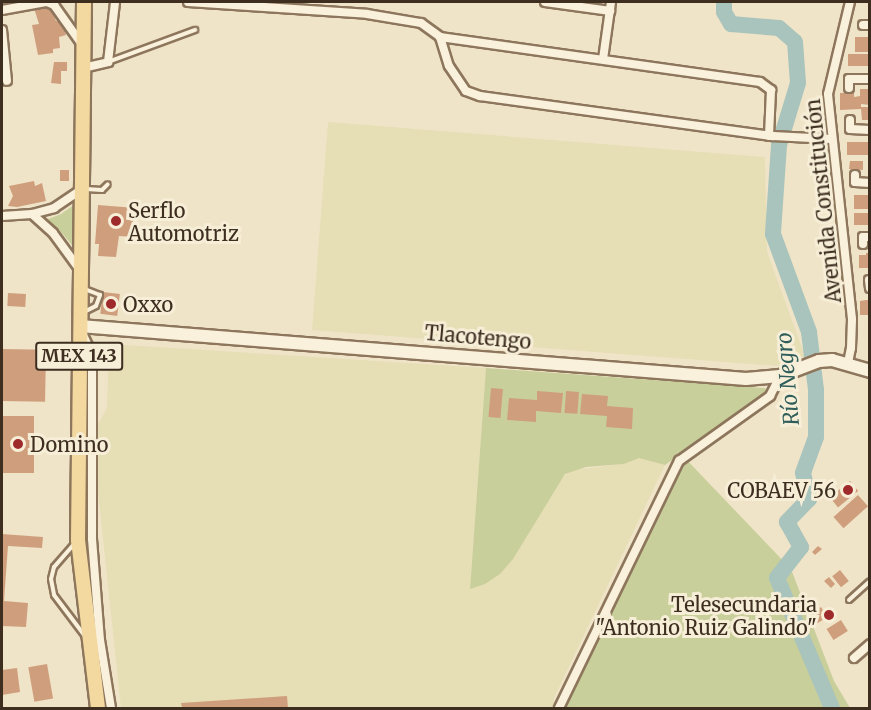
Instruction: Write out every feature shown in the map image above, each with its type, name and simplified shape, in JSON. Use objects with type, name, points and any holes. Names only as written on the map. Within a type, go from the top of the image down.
[{"type":"main road","name":"MEX 143","points":[[84,2],[78,540],[88,640],[98,708]]},
{"type":"street","points":[[2,10],[47,2],[54,5],[84,46]]},
{"type":"street","points":[[83,68],[108,62],[115,2]]},
{"type":"street","points":[[188,2],[367,14],[421,22],[440,37],[760,82],[771,90],[771,136]]},
{"type":"street","points":[[545,2],[610,11]]},
{"type":"street","points":[[603,59],[611,2]]},
{"type":"street","name":"Avenida Constitución","points":[[848,363],[852,319],[831,139],[829,82],[850,2]]},
{"type":"street","points":[[2,30],[7,81]]},
{"type":"street","points":[[440,37],[448,66],[466,91],[480,96],[771,136],[831,139]]},
{"type":"street","points":[[849,88],[849,79],[870,79]]},
{"type":"street","points":[[850,120],[850,129],[870,130]]},
{"type":"street","points":[[855,175],[855,182],[870,183]]},
{"type":"street","points":[[2,216],[32,214],[54,208],[82,189]]},
{"type":"street","points":[[32,214],[60,241],[81,272]]},
{"type":"street","points":[[863,244],[863,237],[870,237]]},
{"type":"street","points":[[869,280],[870,288]]},
{"type":"street","points":[[80,320],[92,354],[92,539],[100,640],[111,708]]},
{"type":"street","name":"Tlacotengo","points":[[80,320],[746,379],[780,376],[819,361],[848,363],[870,371]]},
{"type":"street","points":[[559,708],[679,461],[770,396],[780,376]]},
{"type":"street","points":[[854,658],[870,644]]},
{"type":"lane","points":[[108,62],[195,30]]},
{"type":"lane","points":[[82,189],[102,189],[108,184]]},
{"type":"lane","points":[[80,288],[100,295],[96,306],[80,320]]},
{"type":"lane","points":[[78,540],[54,567],[51,579],[54,594],[88,640]]},
{"type":"lane","points":[[849,600],[870,582]]},
{"type":"shaded area","points":[[328,122],[765,157],[767,252],[805,356],[778,366],[312,330]]},
{"type":"shaded area","points":[[109,344],[486,368],[470,588],[565,475],[572,470],[624,464],[639,458],[665,465],[554,698],[553,708],[121,708],[92,435],[107,408]]},
{"type":"green space","points":[[78,202],[76,250],[62,233],[46,220],[61,214]]},
{"type":"green space","points":[[486,368],[765,388],[767,393],[665,465],[639,458],[624,464],[586,467],[565,474],[513,559],[500,574],[485,584],[470,589]]},
{"type":"green space","points":[[683,456],[791,569],[834,681],[850,708],[560,708]]},
{"type":"building","points":[[50,5],[56,21],[62,20],[66,35],[59,37],[60,48],[53,49],[53,53],[38,55],[32,25],[39,24],[34,8]]},
{"type":"building","points":[[855,37],[870,37],[870,52],[855,52]]},
{"type":"building","points":[[848,54],[870,54],[870,66],[848,66]]},
{"type":"building","points":[[54,62],[67,62],[67,71],[61,71],[61,84],[51,83]]},
{"type":"building","points":[[860,89],[870,89],[870,105],[861,104],[861,107],[870,107],[870,120],[862,120],[861,109],[840,110],[840,93],[854,93],[854,97],[860,96]]},
{"type":"building","points":[[847,142],[870,142],[870,155],[847,155]]},
{"type":"building","points":[[850,161],[863,161],[863,170],[849,169]]},
{"type":"building","points":[[60,170],[69,170],[69,181],[60,181]]},
{"type":"building","points":[[34,181],[35,186],[42,183],[46,201],[17,207],[8,206],[13,196],[9,186]]},
{"type":"building","points":[[854,195],[870,195],[870,209],[854,209]]},
{"type":"building","name":"Serflo Automotriz","points":[[98,205],[136,208],[134,237],[119,236],[116,257],[98,256],[99,244],[95,244]]},
{"type":"building","points":[[854,213],[870,213],[870,225],[854,225]]},
{"type":"building","points":[[870,253],[870,268],[859,268],[859,255],[866,255]]},
{"type":"building","name":"Oxxo","points":[[103,292],[120,294],[117,316],[100,314]]},
{"type":"building","points":[[8,293],[26,294],[25,307],[7,306]]},
{"type":"building","points":[[870,300],[870,315],[860,315],[860,301]]},
{"type":"building","points":[[2,349],[46,350],[45,402],[2,401]]},
{"type":"building","points":[[491,388],[503,389],[500,418],[488,417]]},
{"type":"building","points":[[537,391],[563,393],[561,413],[536,411],[536,422],[507,420],[509,398],[537,400]]},
{"type":"building","points":[[566,391],[579,392],[577,414],[564,413]]},
{"type":"building","points":[[582,394],[608,396],[607,406],[633,408],[632,429],[606,427],[607,416],[580,414]]},
{"type":"building","name":"Domino","points":[[2,416],[34,416],[34,473],[2,473]]},
{"type":"building","points":[[850,481],[858,491],[838,507],[830,497]]},
{"type":"building","points":[[858,495],[868,506],[844,528],[833,517]]},
{"type":"building","points":[[2,534],[43,537],[42,548],[8,546],[4,601],[28,603],[26,627],[2,626]]},
{"type":"building","points":[[818,546],[822,549],[815,555],[812,552]]},
{"type":"building","points":[[840,570],[849,581],[841,587],[832,576]]},
{"type":"building","points":[[829,577],[835,584],[831,588],[824,581]]},
{"type":"building","points":[[821,607],[827,617],[816,624],[810,614]]},
{"type":"building","points":[[841,620],[848,631],[833,640],[827,629]]},
{"type":"building","points":[[47,664],[53,698],[34,702],[28,667]]},
{"type":"building","points":[[17,668],[20,692],[2,695],[2,670]]},
{"type":"building","points":[[287,696],[288,708],[182,708],[181,703]]},
{"type":"waterway","name":"Río Negro","points":[[724,2],[724,12],[731,24],[779,28],[795,42],[798,83],[779,145],[773,234],[809,332],[816,390],[816,437],[803,473],[809,499],[787,522],[801,547],[777,578],[832,708]]},
{"type":"place","name":"Serflo Automotriz","points":[[116,221]]},
{"type":"place","name":"Oxxo","points":[[111,304]]},
{"type":"place","name":"Domino","points":[[18,444]]},
{"type":"place","name":"COBAEV 56","points":[[848,490]]},
{"type":"place","name":"Telesecundaria \"Antonio Ruiz Galindo\"","points":[[829,615]]}]
